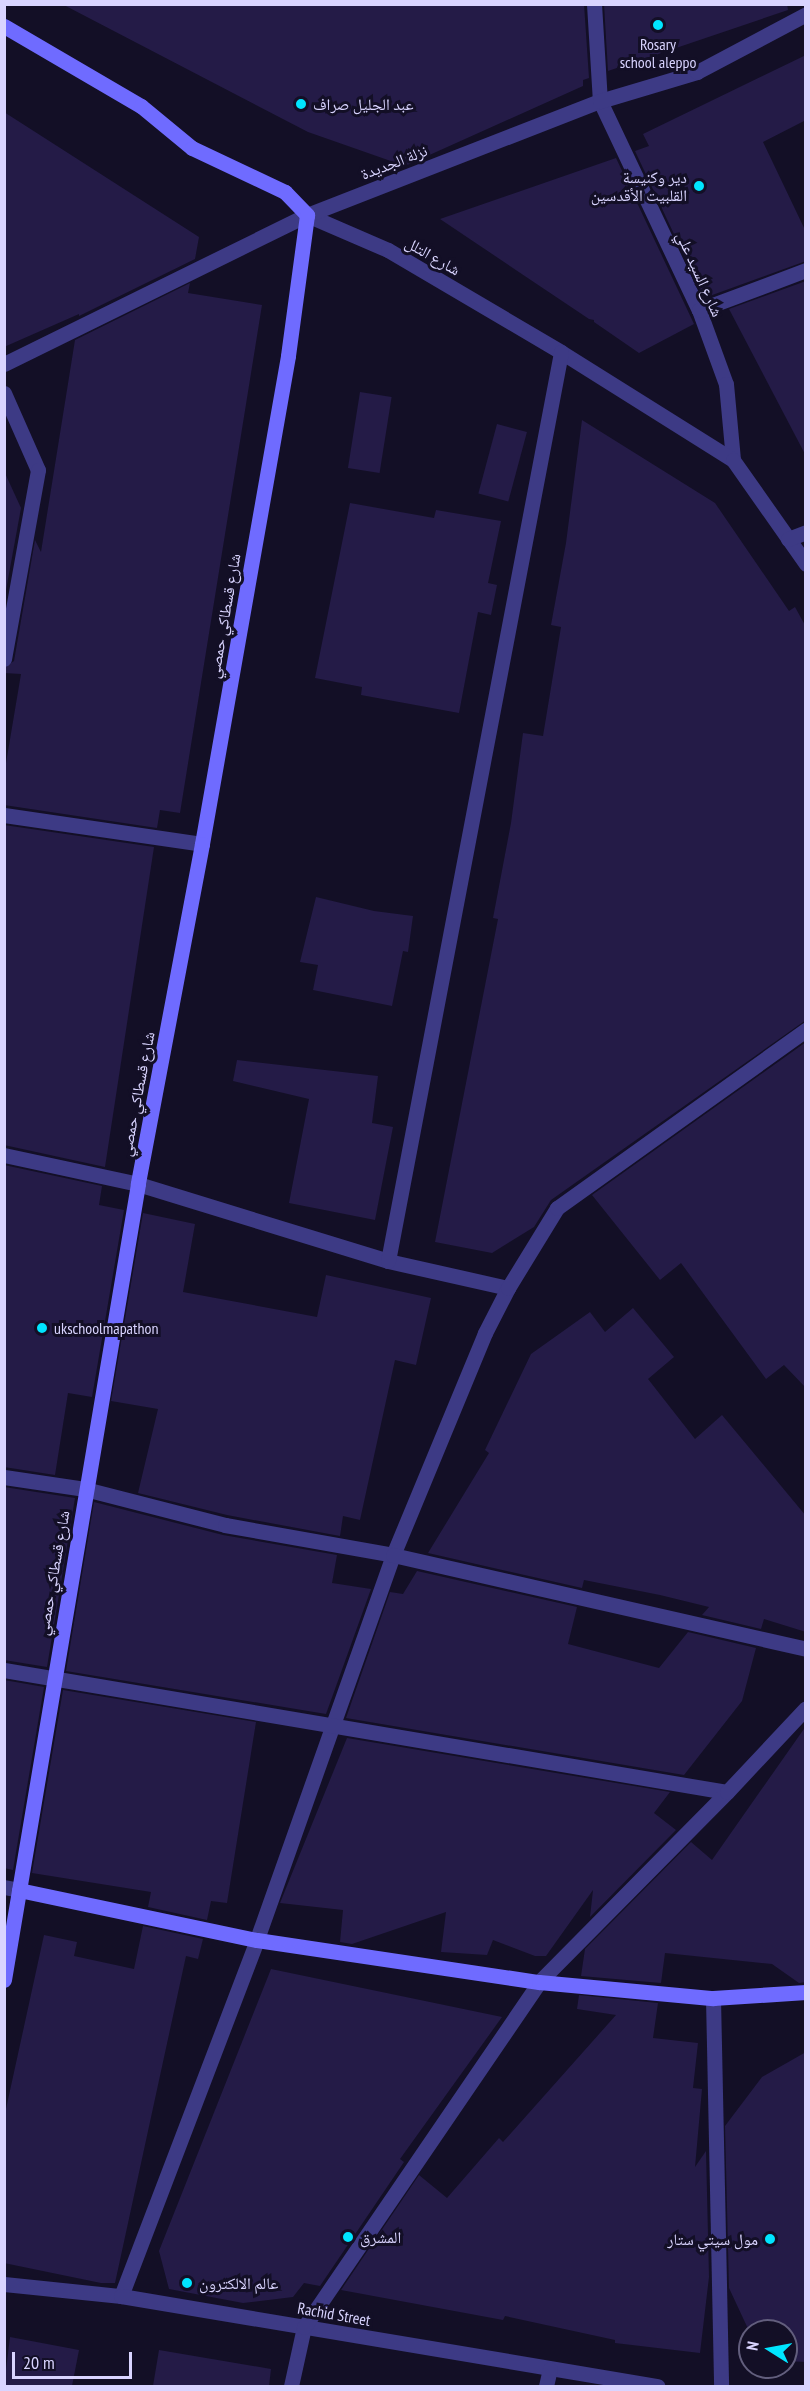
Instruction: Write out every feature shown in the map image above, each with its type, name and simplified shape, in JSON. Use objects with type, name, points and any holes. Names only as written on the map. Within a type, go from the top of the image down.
[{"type":"main road","name":"شارع التلل","points":[[4,26],[141,105],[192,148],[285,192],[307,215]]},
{"type":"main road","name":"شارع قسطاكي حمصي","points":[[4,1980],[12,1889],[53,1678],[138,1184],[202,844],[288,356],[307,215]]},
{"type":"main road","points":[[12,1889],[257,1940],[539,1982],[713,1998],[806,1992]]},
{"type":"street","name":"شارع السيد علي","points":[[594,4],[600,101],[699,310],[726,384],[733,460]]},
{"type":"street","name":"نزلة الجديدة","points":[[4,364],[307,215],[600,101],[697,72],[806,14]]},
{"type":"street","name":"شارع التلل","points":[[307,215],[388,250],[561,352],[733,460],[806,564]]},
{"type":"street","points":[[699,310],[806,270]]},
{"type":"street","points":[[388,1261],[561,352]]},
{"type":"street","points":[[4,393],[38,470],[4,659]]},
{"type":"street","points":[[788,539],[806,532]]},
{"type":"street","points":[[4,814],[202,844]]},
{"type":"street","points":[[121,2296],[257,1940],[335,1725],[393,1555],[485,1333],[508,1288],[557,1208],[806,1030]]},
{"type":"street","points":[[4,1155],[138,1184],[388,1261],[508,1288]]},
{"type":"street","points":[[4,1477],[85,1489],[225,1526],[393,1555],[806,1649]]},
{"type":"street","points":[[4,1671],[727,1792]]},
{"type":"street","points":[[291,2386],[304,2328],[539,1982],[727,1792],[806,1708]]},
{"type":"street","points":[[713,1998],[721,2386]]},
{"type":"street","name":"Rachid Street","points":[[4,2284],[121,2296],[657,2386]]},
{"type":"street","points":[[546,2386],[550,2369]]},
{"type":"building","points":[[62,4],[584,4],[589,78],[583,80],[583,86],[405,166],[308,132]]},
{"type":"building","points":[[604,4],[787,4],[788,10],[608,71]]},
{"type":"building","points":[[806,55],[806,120],[763,142],[806,232],[806,261],[704,298],[635,151],[649,146],[643,134]]},
{"type":"building","points":[[4,112],[199,237],[195,259],[79,316],[79,314],[4,347]]},
{"type":"building","points":[[616,158],[694,324],[639,353],[594,320],[589,319],[440,219]]},
{"type":"building","points":[[806,281],[806,456],[729,309]]},
{"type":"building","points":[[190,283],[188,293],[262,305],[180,813],[160,810],[157,828],[4,805],[4,775],[21,674],[4,673],[4,668],[14,661],[35,540],[41,552],[75,340]]},
{"type":"building","points":[[360,392],[392,397],[380,473],[348,468]]},
{"type":"building","points":[[582,420],[715,503],[789,611],[795,607],[806,627],[806,1020],[551,1200],[534,1227],[492,1253],[435,1242],[498,919],[493,918],[511,823],[523,733],[543,736],[561,627],[551,625],[566,543]]},
{"type":"building","points":[[497,424],[527,432],[508,502],[478,494]]},
{"type":"building","points":[[4,471],[21,508],[4,601]]},
{"type":"building","points":[[350,503],[434,518],[436,510],[501,521],[488,583],[497,585],[491,615],[478,612],[459,713],[361,695],[362,687],[315,678]]},
{"type":"building","points":[[4,825],[154,847],[105,1167],[4,1145]]},
{"type":"building","points":[[316,897],[374,911],[413,916],[408,952],[403,951],[392,1006],[313,990],[318,965],[300,962]]},
{"type":"building","points":[[806,1042],[806,1388],[784,1365],[766,1379],[681,1263],[660,1280],[592,1195]]},
{"type":"building","points":[[237,1060],[378,1076],[372,1123],[393,1127],[375,1220],[289,1203],[309,1099],[233,1081]]},
{"type":"building","name":"ukschoolmapathon","points":[[4,1165],[102,1186],[99,1205],[124,1210],[92,1397],[68,1393],[55,1475],[4,1467]]},
{"type":"building","points":[[143,1213],[195,1224],[183,1292],[317,1317],[326,1275],[431,1298],[416,1365],[395,1360],[360,1520],[343,1516],[340,1536],[227,1515],[138,1493],[158,1409],[111,1401]]},
{"type":"building","points":[[633,1308],[674,1357],[648,1379],[695,1439],[722,1415],[806,1516],[806,1632],[764,1619],[761,1629],[702,1615],[709,1607],[660,1595],[584,1580],[582,1588],[428,1553],[489,1453],[485,1450],[531,1354],[590,1312],[605,1332]]},
{"type":"building","points":[[4,1487],[75,1498],[47,1667],[4,1660]]},
{"type":"building","points":[[94,1502],[223,1535],[337,1555],[332,1583],[371,1589],[326,1714],[66,1671]]},
{"type":"building","points":[[417,1571],[577,1607],[568,1644],[659,1668],[688,1632],[756,1648],[742,1701],[684,1775],[346,1718],[390,1592],[403,1594]]},
{"type":"building","points":[[4,1680],[44,1687],[13,1870],[4,1868]]},
{"type":"building","points":[[63,1690],[256,1722],[227,1903],[211,1901],[207,1920],[148,1907],[151,1892],[32,1873]]},
{"type":"building","points":[[806,1726],[806,1982],[799,1983],[772,1964],[665,1953],[661,1983],[581,1976],[585,1949],[691,1842],[712,1860]]},
{"type":"building","points":[[347,1738],[670,1792],[654,1813],[676,1830],[590,1917],[593,1890],[546,1956],[535,1956],[493,1940],[487,1955],[441,1952],[446,1912],[352,1944],[340,1942],[343,1910],[280,1903]]},
{"type":"building","points":[[143,1926],[203,1939],[198,1959],[186,1956],[115,2283],[101,2283],[4,2263],[4,2118],[44,1935],[77,1942],[74,1956],[134,1969]]},
{"type":"building","points":[[271,1969],[502,2017],[400,2159],[404,2162],[320,2286],[304,2283],[293,2297],[243,2303],[169,2289],[159,2251]]},
{"type":"building","points":[[579,1995],[658,2003],[653,2038],[698,2043],[693,2088],[702,2089],[695,2167],[706,2151],[709,2277],[700,2353],[615,2343],[615,2340],[505,2316],[503,2320],[341,2290],[419,2175],[447,2198],[499,2138],[503,2142],[616,2015],[577,2009]]},
{"type":"building","name":"مول سيتي ستار","points":[[806,2052],[806,2362],[798,2362],[798,2319],[743,2319],[729,2288],[725,2126],[762,2077]]},
{"type":"building","points":[[10,2337],[79,2350],[72,2386],[4,2386]]},
{"type":"building","points":[[159,2350],[271,2369],[269,2386],[153,2386]]},
{"type":"place","name":"Rosary school aleppo","points":[[658,25]]},
{"type":"place","name":"عبد الجليل صراف","points":[[301,104]]},
{"type":"place","name":"دير وكنيسة القلبيت الأقدسين","points":[[699,186]]},
{"type":"place","name":"ukschoolmapathon","points":[[42,1328]]},
{"type":"place","name":"المشرق","points":[[348,2237]]},
{"type":"place","name":"مول سيتي ستار","points":[[770,2239]]},
{"type":"place","name":"عالم الالكترون","points":[[187,2283]]}]
